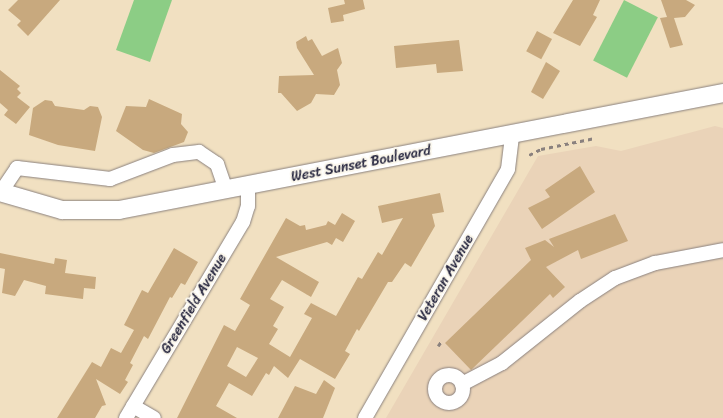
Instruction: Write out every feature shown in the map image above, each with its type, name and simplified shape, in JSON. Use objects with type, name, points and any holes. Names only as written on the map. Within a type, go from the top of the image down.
[{"type":"main road","name":"West Sunset Boulevard","points":[[0,192],[38,205],[87,212],[119,210],[723,93]]},
{"type":"street","name":"Veteran Avenue","points":[[365,418],[508,169],[512,134]]},
{"type":"street","points":[[0,192],[17,168],[110,179],[173,155],[200,152],[217,164],[226,190]]},
{"type":"street","name":"Greenfield Avenue","points":[[129,412],[243,222],[248,206],[248,186]]},
{"type":"street","points":[[462,384],[502,363],[580,301],[615,278],[655,264],[723,250]]},
{"type":"street","points":[[129,412],[154,418]]},
{"type":"path","points":[[529,155],[540,149],[595,138]]},
{"type":"path","points":[[438,346],[442,340]]},
{"type":"shaded area","points":[[715,126],[723,128],[723,418],[386,418],[538,156],[596,146],[621,151]]},
{"type":"green space","points":[[134,0],[172,0],[150,62],[116,50]]},
{"type":"green space","points":[[624,0],[658,17],[627,78],[593,61]]},
{"type":"building","points":[[18,0],[60,0],[28,36],[17,25],[21,21],[8,10]]},
{"type":"building","points":[[344,0],[363,0],[365,9],[343,15],[344,21],[331,23],[328,8],[345,4]]},
{"type":"building","points":[[573,0],[600,0],[593,15],[597,17],[580,46],[553,33]]},
{"type":"building","points":[[661,0],[686,0],[695,5],[685,17],[674,18],[683,45],[670,48],[660,18],[667,17]]},
{"type":"building","points":[[537,31],[552,39],[541,59],[526,51]]},
{"type":"building","points":[[306,36],[308,41],[312,39],[322,56],[338,48],[342,63],[337,70],[340,85],[334,95],[316,94],[311,103],[297,111],[281,93],[278,93],[279,76],[314,75],[297,48],[296,42]]},
{"type":"building","points":[[459,40],[463,71],[437,73],[436,64],[396,68],[394,46]]},
{"type":"building","points":[[546,62],[560,71],[543,99],[531,92]]},
{"type":"building","points":[[0,70],[20,86],[17,89],[21,93],[17,97],[30,107],[16,124],[4,115],[8,110],[0,103]]},
{"type":"building","points":[[149,99],[182,114],[181,124],[188,132],[184,142],[154,153],[143,150],[116,131],[126,106],[146,107]]},
{"type":"building","points":[[45,100],[52,101],[55,106],[84,110],[90,106],[98,107],[102,117],[95,151],[58,145],[29,135],[33,108]]},
{"type":"building","points":[[580,166],[595,192],[542,229],[528,208],[550,197],[545,190]]},
{"type":"building","points":[[440,193],[444,212],[432,214],[435,226],[411,267],[405,263],[392,282],[388,282],[359,331],[357,329],[345,351],[350,354],[335,379],[300,359],[288,378],[274,366],[269,375],[266,373],[252,396],[229,383],[216,406],[237,418],[177,418],[224,325],[235,331],[250,305],[240,299],[286,218],[300,226],[305,225],[306,230],[326,225],[328,221],[335,225],[342,213],[355,221],[343,242],[336,238],[332,245],[327,242],[276,257],[319,282],[311,297],[282,280],[270,299],[284,307],[273,326],[278,329],[269,344],[290,357],[312,318],[304,314],[311,303],[336,316],[358,277],[362,279],[378,252],[382,255],[403,218],[382,223],[378,206]],"holes":[[[237,347],[258,358],[246,377],[227,366]]]},
{"type":"building","points":[[615,214],[628,241],[581,259],[578,250],[546,267],[565,287],[553,298],[550,294],[471,370],[445,343],[531,260],[525,248],[545,240],[554,247],[549,239]]},
{"type":"building","points":[[174,248],[198,262],[185,285],[181,283],[172,298],[170,297],[148,339],[144,336],[130,363],[133,365],[125,380],[128,382],[120,394],[96,379],[106,405],[102,406],[95,418],[57,418],[92,362],[101,367],[111,348],[121,353],[134,330],[124,325],[142,290],[148,293]]},
{"type":"building","points":[[0,253],[54,264],[55,258],[67,260],[65,273],[96,277],[95,289],[84,288],[83,299],[45,294],[46,286],[24,280],[15,296],[2,293],[5,269],[0,268]]},
{"type":"building","points":[[324,380],[335,388],[323,418],[278,418],[295,386],[316,394]]}]
